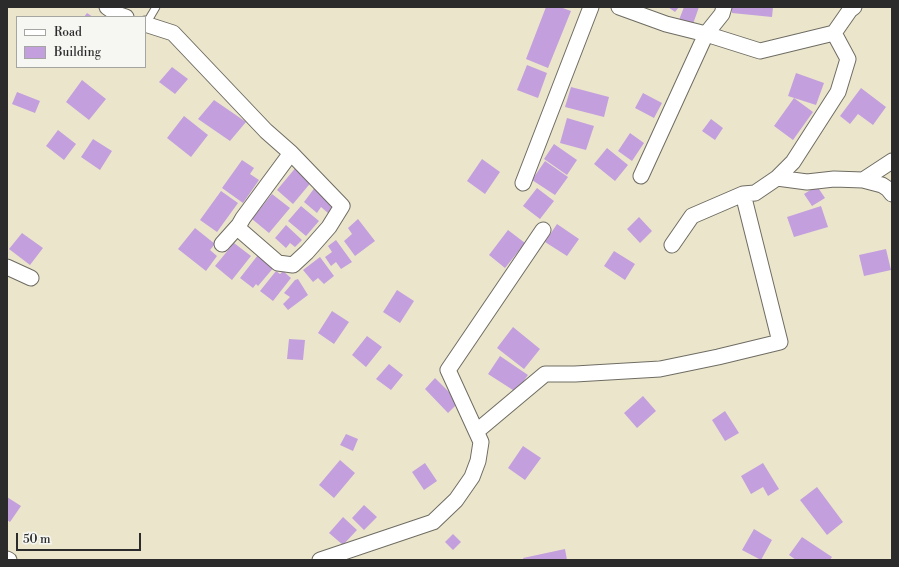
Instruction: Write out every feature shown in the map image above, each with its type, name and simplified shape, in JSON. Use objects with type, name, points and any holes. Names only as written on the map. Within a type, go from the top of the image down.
[{"type":"street","points":[[108,7],[117,14],[123,16]]},
{"type":"street","points":[[522,183],[591,7]]},
{"type":"street","points":[[619,7],[666,24],[706,34],[760,51],[834,33],[850,10],[854,7]]},
{"type":"street","points":[[641,176],[706,34],[722,14],[724,7]]},
{"type":"street","points":[[146,24],[173,33],[266,131],[291,153],[342,206],[328,227],[307,252],[293,265],[278,263],[240,230],[239,225]]},
{"type":"street","points":[[672,245],[692,216],[743,194],[755,193],[777,178],[793,162],[838,92],[848,60],[834,33]]},
{"type":"street","points":[[222,244],[239,225],[291,153]]},
{"type":"street","points":[[863,180],[892,161]]},
{"type":"street","points":[[777,178],[807,182],[834,179],[863,180],[882,185],[892,194]]},
{"type":"street","points":[[477,431],[546,374],[575,374],[660,369],[780,342],[743,194]]},
{"type":"street","points":[[320,560],[433,522],[456,500],[472,477],[478,461],[481,442],[448,370],[543,230]]},
{"type":"street","points":[[7,267],[30,278]]},
{"type":"lane","points":[[146,22],[156,7]]},
{"type":"building","points":[[546,7],[560,7],[571,11],[548,68],[526,59]]},
{"type":"building","points":[[668,7],[679,7],[675,12]]},
{"type":"building","points":[[684,7],[699,7],[693,24],[679,20]]},
{"type":"building","points":[[732,7],[773,7],[772,17],[732,13]]},
{"type":"building","points":[[87,13],[92,16],[85,16]]},
{"type":"building","points":[[527,65],[547,73],[538,98],[517,90]]},
{"type":"building","points":[[172,67],[188,79],[175,94],[159,82]]},
{"type":"building","points":[[796,73],[824,83],[816,105],[788,96]]},
{"type":"building","points":[[82,80],[106,99],[89,120],[66,102]]},
{"type":"building","points":[[571,87],[609,97],[604,117],[565,107]]},
{"type":"building","points":[[861,88],[886,107],[873,125],[858,114],[850,124],[840,116]]},
{"type":"building","points":[[17,92],[40,101],[35,113],[12,104]]},
{"type":"building","points":[[643,93],[662,103],[654,118],[635,108]]},
{"type":"building","points":[[794,98],[813,112],[793,140],[774,126]]},
{"type":"building","points":[[214,100],[246,122],[230,141],[198,119]]},
{"type":"building","points":[[184,116],[208,135],[191,157],[167,138]]},
{"type":"building","points":[[567,118],[594,126],[586,150],[560,143]]},
{"type":"building","points":[[711,119],[723,128],[715,140],[702,131]]},
{"type":"building","points":[[58,130],[76,144],[64,160],[46,146]]},
{"type":"building","points":[[630,133],[644,143],[632,161],[618,151]]},
{"type":"building","points":[[93,139],[112,151],[100,170],[81,157]]},
{"type":"building","points":[[554,144],[577,160],[567,175],[544,159]]},
{"type":"building","points":[[607,148],[628,165],[615,181],[594,164]]},
{"type":"building","points":[[482,159],[500,172],[485,194],[467,181]]},
{"type":"building","points":[[242,160],[254,168],[250,174],[259,180],[243,203],[222,188]]},
{"type":"building","points":[[545,161],[568,177],[555,195],[532,180]]},
{"type":"building","points":[[297,166],[313,180],[293,204],[277,190]]},
{"type":"building","points":[[316,186],[332,203],[330,205],[333,208],[328,213],[321,207],[317,213],[304,202]]},
{"type":"building","points":[[817,186],[825,198],[812,206],[804,194]]},
{"type":"building","points":[[537,188],[554,201],[540,219],[523,206]]},
{"type":"building","points":[[221,191],[238,203],[217,232],[200,220]]},
{"type":"building","points":[[272,194],[290,208],[269,233],[252,219]]},
{"type":"building","points":[[301,206],[319,221],[306,236],[288,221]]},
{"type":"building","points":[[821,206],[828,227],[794,237],[787,217]]},
{"type":"building","points":[[639,217],[652,231],[640,243],[627,229]]},
{"type":"building","points":[[358,219],[375,241],[355,256],[344,241],[352,234],[348,228]]},
{"type":"building","points":[[557,224],[579,239],[567,256],[545,242]]},
{"type":"building","points":[[286,225],[302,240],[295,247],[290,243],[286,248],[275,238]]},
{"type":"building","points":[[195,228],[215,244],[210,250],[217,256],[206,271],[178,249]]},
{"type":"building","points":[[508,230],[525,243],[505,268],[489,255]]},
{"type":"building","points":[[22,233],[43,248],[30,265],[9,249]]},
{"type":"building","points":[[336,240],[352,262],[341,269],[336,262],[331,266],[325,257],[332,252],[328,246]]},
{"type":"building","points":[[234,243],[251,256],[232,280],[215,266]]},
{"type":"building","points":[[886,249],[891,270],[864,276],[859,255]]},
{"type":"building","points":[[614,251],[635,264],[625,280],[604,266]]},
{"type":"building","points":[[258,255],[275,266],[258,286],[256,284],[253,288],[240,278]]},
{"type":"building","points":[[320,257],[334,276],[324,284],[318,278],[313,282],[303,270]]},
{"type":"building","points":[[276,271],[280,274],[283,271],[291,278],[273,301],[260,291]]},
{"type":"building","points":[[298,279],[308,295],[288,310],[283,304],[290,297],[284,293],[295,280]]},
{"type":"building","points":[[397,290],[414,301],[400,323],[383,312]]},
{"type":"building","points":[[332,311],[349,322],[334,344],[318,333]]},
{"type":"building","points":[[513,327],[540,349],[524,369],[497,348]]},
{"type":"building","points":[[367,336],[382,347],[366,367],[352,355]]},
{"type":"building","points":[[289,339],[305,340],[303,360],[287,359]]},
{"type":"building","points":[[500,356],[528,375],[516,392],[488,374]]},
{"type":"building","points":[[389,364],[403,375],[391,390],[376,379]]},
{"type":"building","points":[[435,378],[459,402],[448,413],[425,389]]},
{"type":"building","points":[[643,396],[656,411],[637,428],[624,413]]},
{"type":"building","points":[[725,411],[739,433],[725,441],[712,420]]},
{"type":"building","points":[[346,434],[358,439],[353,451],[340,445]]},
{"type":"building","points":[[523,446],[541,458],[525,480],[508,468]]},
{"type":"building","points":[[340,460],[355,473],[334,498],[319,485]]},
{"type":"building","points":[[425,463],[437,481],[424,490],[412,472]]},
{"type":"building","points":[[763,463],[779,489],[768,496],[763,487],[751,494],[741,476]]},
{"type":"building","points":[[817,487],[843,522],[827,535],[800,500]]},
{"type":"building","points":[[7,497],[21,506],[10,522],[7,520]]},
{"type":"building","points":[[364,505],[377,517],[364,530],[352,518]]},
{"type":"building","points":[[343,517],[357,530],[343,545],[329,533]]},
{"type":"building","points":[[754,529],[772,540],[761,560],[742,550]]},
{"type":"building","points":[[453,534],[461,542],[453,550],[445,542]]},
{"type":"building","points":[[802,537],[832,557],[830,560],[796,560],[789,555]]},
{"type":"building","points":[[565,549],[567,560],[524,560],[523,558]]}]
